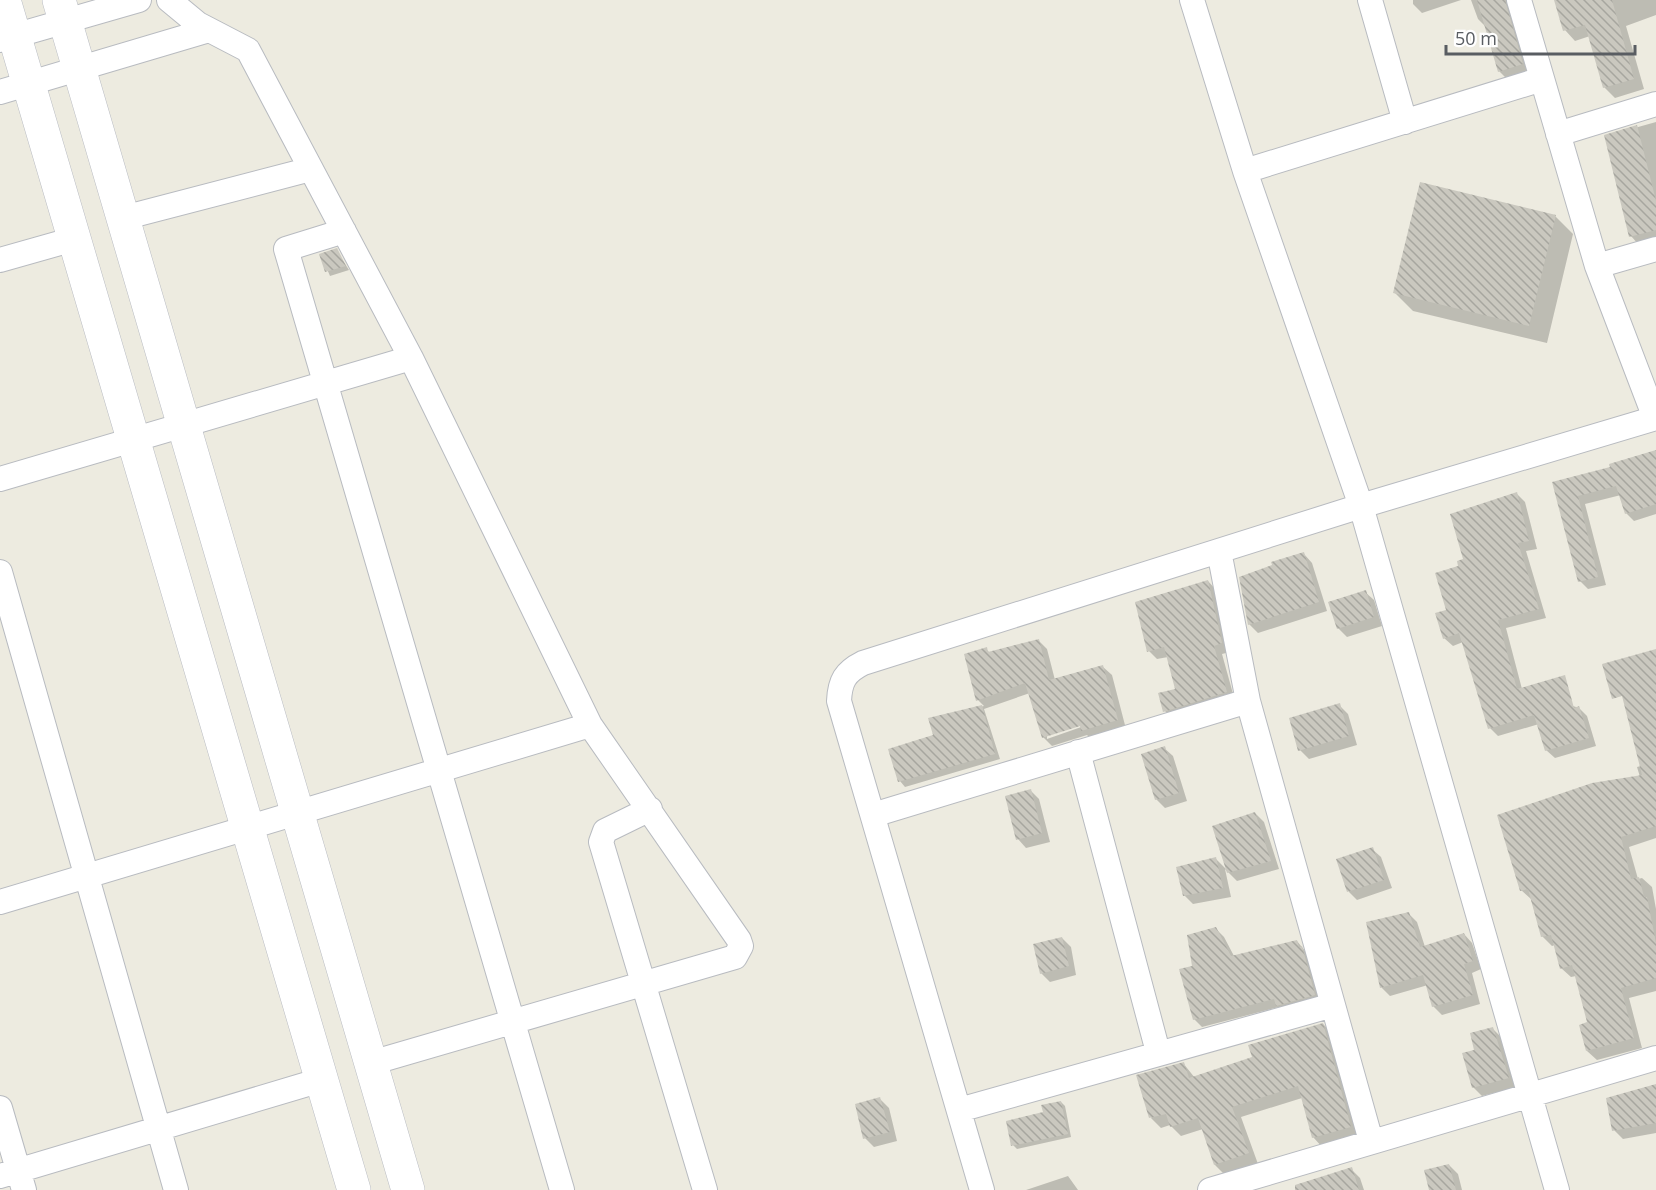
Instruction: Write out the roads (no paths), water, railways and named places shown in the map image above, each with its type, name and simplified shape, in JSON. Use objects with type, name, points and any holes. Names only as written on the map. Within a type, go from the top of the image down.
[{"type":"main road","points":[[4,0],[15,88],[74,239],[354,1190]]},
{"type":"main road","points":[[62,11],[408,1190]]},
{"type":"street","points":[[7,38],[62,11],[139,0]]},
{"type":"street","points":[[169,0],[208,30],[248,50],[411,358],[590,725],[650,809],[741,946],[735,957],[371,1063]]},
{"type":"street","points":[[1192,0],[1245,171],[1361,506],[1557,1190]]},
{"type":"street","points":[[1370,0],[1405,122]]},
{"type":"street","points":[[982,1190],[840,701],[840,684],[849,670],[863,663],[1361,506],[1656,418],[1597,266],[1519,0]]},
{"type":"street","points":[[15,88],[208,30]]},
{"type":"street","points":[[1245,171],[1542,79]]},
{"type":"street","points":[[1558,134],[1656,104]]},
{"type":"street","points":[[123,218],[311,169]]},
{"type":"street","points":[[344,231],[286,249],[562,1190]]},
{"type":"street","points":[[0,260],[74,239]]},
{"type":"street","points":[[1597,266],[1656,249]]},
{"type":"street","points":[[0,479],[411,358]]},
{"type":"street","points":[[1219,551],[1248,701],[1371,1141]]},
{"type":"street","points":[[0,573],[176,1190]]},
{"type":"street","points":[[873,815],[1248,701]]},
{"type":"street","points":[[0,902],[590,725]]},
{"type":"street","points":[[1078,752],[1158,1052]]},
{"type":"street","points":[[650,809],[605,831],[601,842],[705,1190]]},
{"type":"street","points":[[959,1110],[1158,1052],[1333,1005]]},
{"type":"street","points":[[1210,1190],[1528,1094],[1656,1058]]},
{"type":"street","points":[[0,1108],[14,1179],[158,1129],[321,1080]]}]
